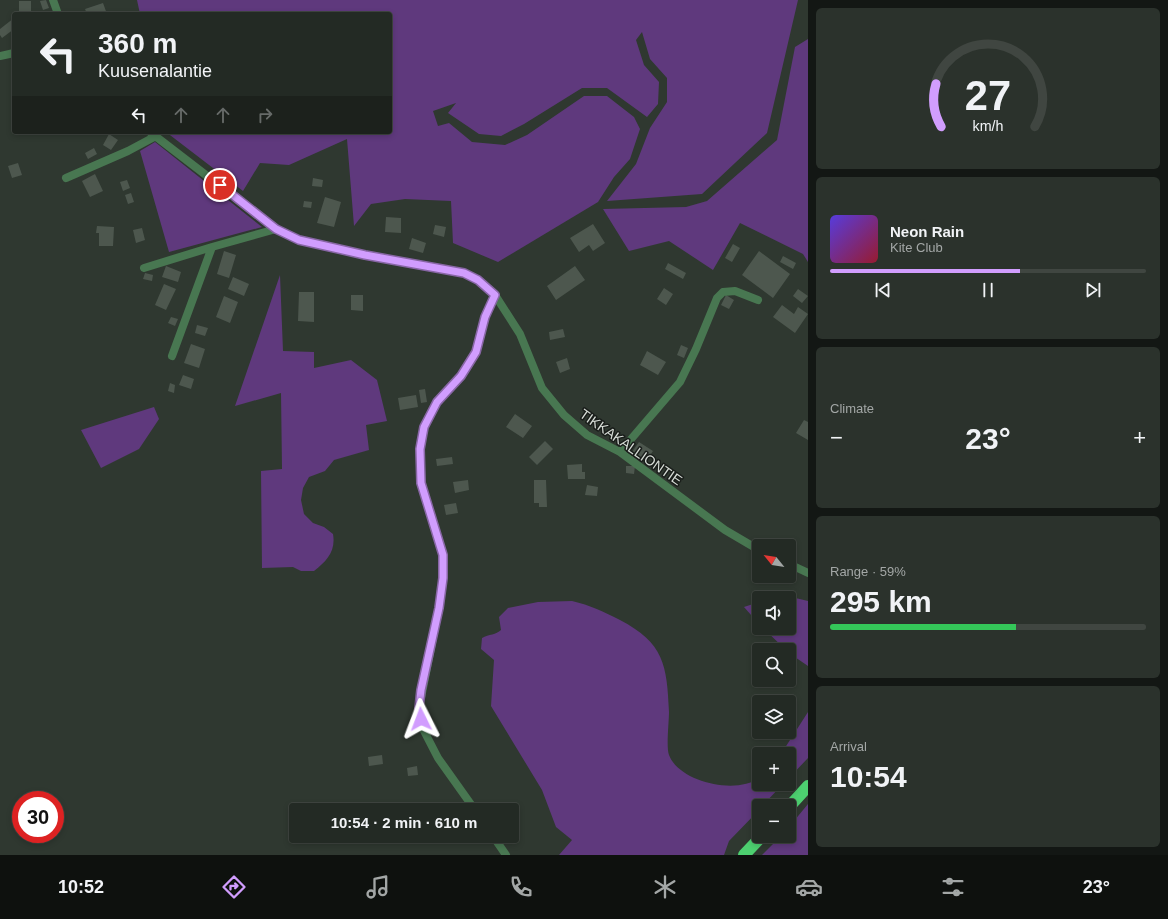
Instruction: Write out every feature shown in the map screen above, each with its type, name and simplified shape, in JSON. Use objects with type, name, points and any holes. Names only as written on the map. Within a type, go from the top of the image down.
[{"type":"highway","points":[[796,799],[808,786]]},
{"type":"highway","points":[[744,855],[755,843]]},
{"type":"street","points":[[53,0],[57,12]]},
{"type":"street","points":[[0,56],[12,53]]},
{"type":"street","points":[[66,178],[128,151],[153,134]]},
{"type":"street","name":"TIKKAKALLIONTIE","points":[[153,134],[276,229],[299,240],[365,255],[464,273],[478,280],[495,295],[520,334],[542,388],[564,415],[588,435],[620,452],[725,530],[752,546]]},
{"type":"street","points":[[144,268],[276,229]]},
{"type":"street","points":[[172,356],[212,247]]},
{"type":"street","points":[[620,452],[680,382],[694,354],[717,298],[723,292],[735,291],[758,300]]},
{"type":"street","points":[[470,803],[438,758],[423,730],[419,708],[439,608],[443,578],[443,555],[421,483],[420,449],[424,427],[437,402],[461,376],[476,352],[485,317],[495,295]]},
{"type":"street","points":[[796,567],[808,573]]},
{"type":"street","points":[[498,843],[506,855]]},
{"type":"shaded area","points":[[137,0],[798,0],[767,133],[702,194],[607,201],[636,164],[650,128],[667,102],[667,78],[650,59],[642,32],[636,40],[644,65],[659,82],[658,104],[647,117],[607,88],[582,88],[524,124],[501,136],[479,134],[448,113],[456,103],[433,111],[438,126],[449,123],[472,142],[505,145],[527,135],[584,96],[607,96],[634,117],[640,129],[630,159],[614,177],[598,202],[498,262],[453,243],[451,201],[405,199],[371,204],[354,226],[347,139],[289,165],[260,163],[243,191],[169,134],[392,134],[392,12],[140,12]]},
{"type":"shaded area","points":[[808,39],[808,262],[803,254],[740,223],[713,270],[669,241],[629,251],[603,209],[686,207],[707,201],[777,140],[795,47]]},
{"type":"shaded area","points":[[155,142],[262,227],[169,252],[140,151]]},
{"type":"shaded area","points":[[280,275],[283,351],[314,352],[314,368],[351,360],[377,380],[387,421],[366,425],[369,450],[334,460],[325,471],[309,477],[303,488],[301,500],[304,514],[313,523],[324,527],[333,534],[334,540],[330,555],[314,571],[301,571],[293,567],[262,568],[261,471],[282,469],[281,393],[235,406]]},
{"type":"shaded area","points":[[154,407],[159,419],[139,449],[101,468],[81,430]]},
{"type":"shaded area","points":[[796,598],[808,601],[808,666],[796,658],[796,643],[779,643],[770,635],[796,635]]},
{"type":"shaded area","points":[[572,601],[579,603],[620,620],[646,637],[660,657],[667,681],[669,755],[675,764],[684,772],[696,779],[709,783],[737,785],[752,782],[752,791],[776,791],[769,799],[752,799],[752,817],[729,841],[724,855],[559,855],[572,840],[556,827],[542,790],[491,706],[494,660],[481,649],[482,638],[497,633],[501,630],[499,617],[508,608],[538,602]]},
{"type":"shaded area","points":[[752,604],[752,616],[744,607]]},
{"type":"shaded area","points":[[808,712],[808,758],[796,771],[796,747],[786,747],[791,739],[796,739],[796,731]]},
{"type":"shaded area","points":[[808,804],[808,855],[762,855],[774,843],[796,843],[796,819]]},
{"type":"building","points":[[46,0],[49,8],[43,10],[40,1]]},
{"type":"building","points":[[19,1],[31,1],[31,11],[19,12]]},
{"type":"building","points":[[103,3],[106,12],[86,12],[85,9]]},
{"type":"building","points":[[12,20],[12,30],[2,38],[0,35],[0,29]]},
{"type":"building","points":[[109,134],[118,140],[111,150],[103,145]]},
{"type":"building","points":[[94,148],[97,154],[88,159],[85,153]]},
{"type":"building","points":[[18,163],[22,175],[12,178],[8,166]]},
{"type":"building","points":[[95,174],[103,191],[90,197],[82,181]]},
{"type":"building","points":[[313,178],[323,180],[322,187],[312,186]]},
{"type":"building","points":[[127,180],[130,188],[123,191],[120,182]]},
{"type":"building","points":[[131,193],[134,202],[128,204],[125,195]]},
{"type":"building","points":[[325,197],[341,202],[334,227],[317,223]]},
{"type":"building","points":[[304,201],[312,202],[311,208],[303,207]]},
{"type":"building","points":[[386,217],[401,218],[401,233],[385,232]]},
{"type":"building","points":[[593,224],[605,243],[593,251],[589,245],[579,252],[570,238]]},
{"type":"building","points":[[435,225],[446,227],[444,237],[433,234]]},
{"type":"building","points":[[97,226],[114,227],[113,246],[99,246],[99,233],[96,233]]},
{"type":"building","points":[[142,228],[145,240],[136,243],[133,230]]},
{"type":"building","points":[[412,238],[426,243],[423,253],[409,249]]},
{"type":"building","points":[[733,244],[740,248],[732,262],[725,258]]},
{"type":"building","points":[[224,251],[236,255],[229,278],[217,274]]},
{"type":"building","points":[[759,251],[790,274],[773,298],[742,275]]},
{"type":"building","points":[[783,256],[796,263],[793,269],[780,262]]},
{"type":"building","points":[[668,263],[686,273],[683,279],[665,269]]},
{"type":"building","points":[[166,266],[181,272],[178,282],[162,277]]},
{"type":"building","points":[[575,266],[585,280],[556,300],[547,286]]},
{"type":"building","points":[[145,273],[153,275],[152,281],[143,279]]},
{"type":"building","points":[[233,277],[249,284],[244,296],[228,289]]},
{"type":"building","points":[[164,284],[176,289],[166,310],[155,305]]},
{"type":"building","points":[[664,288],[673,294],[666,305],[657,299]]},
{"type":"building","points":[[798,289],[808,296],[802,303],[793,296]]},
{"type":"building","points":[[299,292],[314,292],[314,322],[298,321]]},
{"type":"building","points":[[351,295],[363,295],[363,311],[351,310]]},
{"type":"building","points":[[726,295],[734,300],[729,309],[721,305]]},
{"type":"building","points":[[224,296],[238,302],[230,323],[216,317]]},
{"type":"building","points":[[782,305],[794,314],[798,307],[808,314],[795,333],[773,317]]},
{"type":"building","points":[[171,317],[178,319],[175,326],[168,323]]},
{"type":"building","points":[[197,325],[208,328],[205,336],[195,333]]},
{"type":"building","points":[[563,329],[565,337],[550,340],[549,332]]},
{"type":"building","points":[[191,344],[205,349],[199,368],[184,363]]},
{"type":"building","points":[[681,345],[688,348],[684,358],[677,355]]},
{"type":"building","points":[[647,351],[666,362],[658,375],[640,365]]},
{"type":"building","points":[[567,358],[570,369],[560,373],[556,362]]},
{"type":"building","points":[[183,375],[194,379],[191,389],[179,385]]},
{"type":"building","points":[[170,383],[175,385],[174,393],[168,391]]},
{"type":"building","points":[[425,389],[427,402],[421,403],[419,390]]},
{"type":"building","points":[[416,395],[418,407],[400,410],[398,398]]},
{"type":"building","points":[[515,414],[532,426],[523,438],[506,427]]},
{"type":"building","points":[[804,420],[808,422],[808,440],[796,433]]},
{"type":"building","points":[[545,441],[553,449],[537,465],[529,457]]},
{"type":"building","points":[[639,442],[653,451],[646,461],[632,452]]},
{"type":"building","points":[[452,457],[453,464],[437,466],[436,459]]},
{"type":"building","points":[[582,464],[582,472],[585,472],[585,479],[568,479],[567,465]]},
{"type":"building","points":[[626,466],[635,466],[634,474],[626,473]]},
{"type":"building","points":[[468,480],[469,490],[455,493],[453,482]]},
{"type":"building","points":[[534,480],[546,480],[547,507],[539,507],[539,503],[534,503]]},
{"type":"building","points":[[587,485],[598,487],[597,496],[585,495]]},
{"type":"building","points":[[456,503],[458,513],[446,515],[444,505]]},
{"type":"building","points":[[382,755],[383,764],[369,766],[368,757]]},
{"type":"building","points":[[417,766],[418,775],[408,776],[407,768]]},
{"type":"route","points":[[220,185],[276,229],[299,240],[365,255],[464,273],[478,280],[495,295],[485,317],[476,352],[461,376],[437,402],[424,427],[420,449],[421,483],[443,555],[443,578],[439,608],[421,690],[419,708],[421,719]]}]
